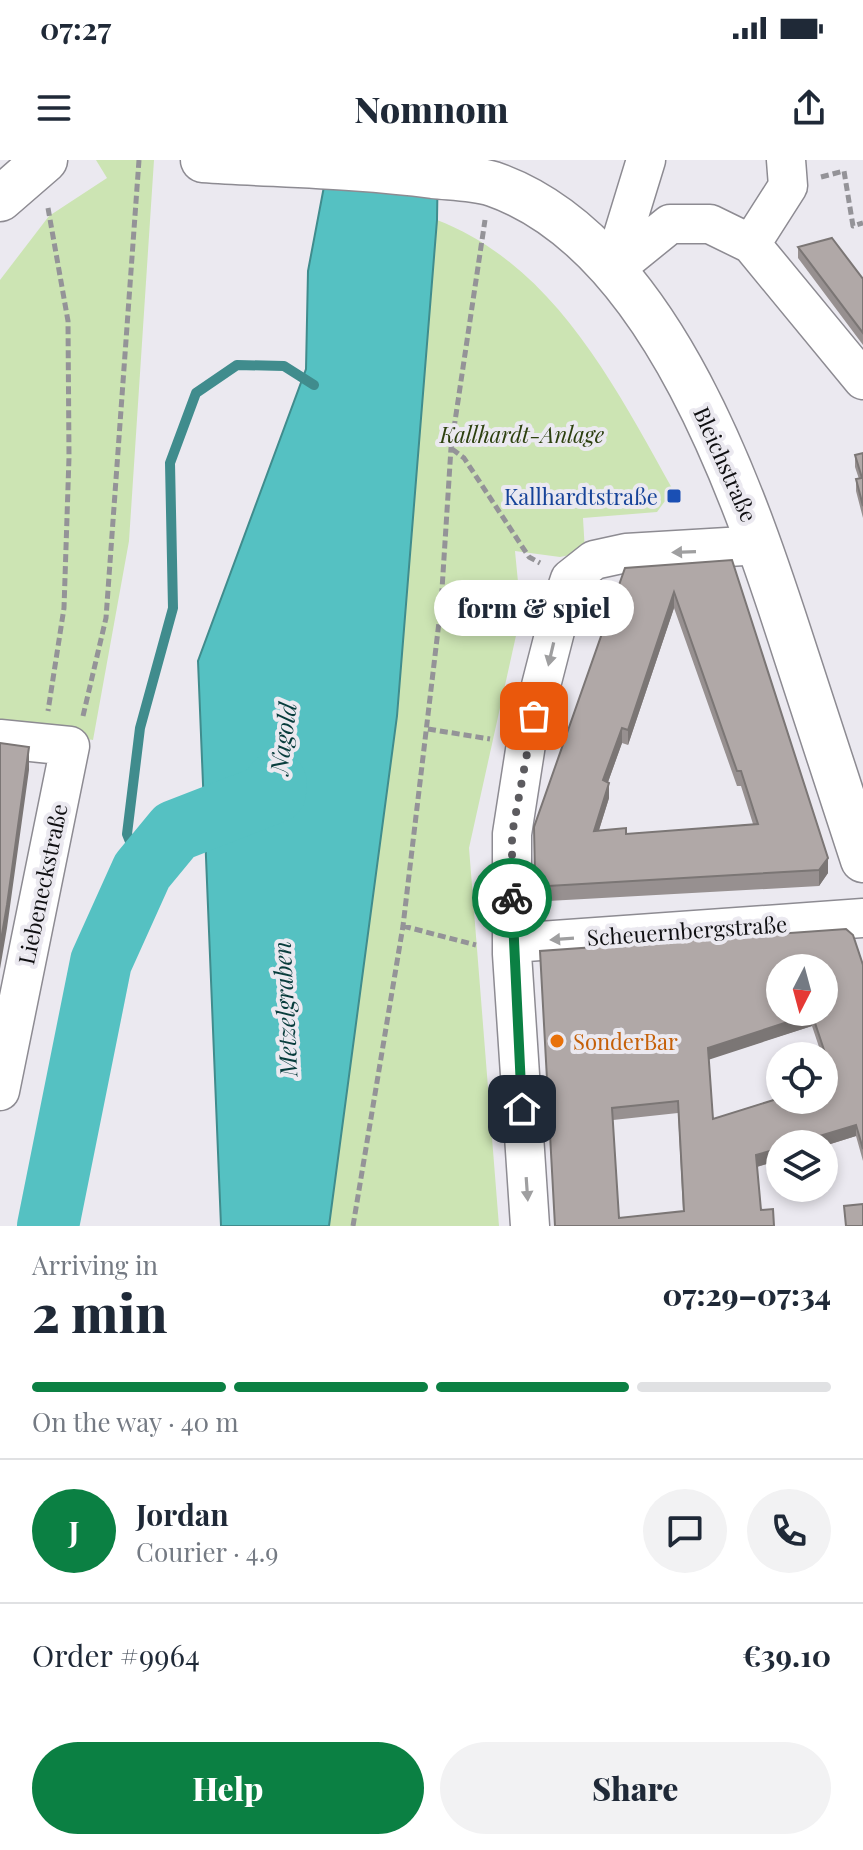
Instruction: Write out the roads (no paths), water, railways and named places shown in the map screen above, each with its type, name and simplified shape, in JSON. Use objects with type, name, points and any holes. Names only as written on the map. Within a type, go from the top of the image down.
[{"type":"street","name":"Bleichstraße","points":[[203,160],[469,181],[550,212],[612,271],[663,337],[691,386],[761,545],[863,860]]},
{"type":"street","points":[[612,271],[646,160]]},
{"type":"street","points":[[0,199],[43,162]]},
{"type":"street","points":[[751,244],[787,173]]},
{"type":"street","points":[[612,271],[670,224],[710,224],[751,244],[863,380]]},
{"type":"street","points":[[530,1226],[512,948],[512,834],[526,744],[570,579],[594,560],[626,553],[761,545]]},
{"type":"street","name":"Liebeneckstraße","points":[[0,739],[57,745],[0,1091]]},
{"type":"street","name":"Scheuernbergstraße","points":[[512,948],[863,918]]},
{"type":"water","name":"Metzelgraben","points":[[329,160],[438,160],[437,220],[397,716],[329,1226],[221,1226],[198,661],[306,369],[308,271]]},
{"type":"waterway","points":[[142,871],[127,834],[140,728],[173,608],[170,463],[196,393],[237,365],[284,366],[314,385]]},
{"type":"waterway","name":"Nagold","points":[[48,1226],[101,962],[142,871],[175,831],[275,792],[276,783]]},
{"type":"place","name":"Kallhardtstraße","points":[[674,496]]},
{"type":"place","name":"form & spiel","points":[[534,716]]},
{"type":"place","name":"SonderBar","points":[[557,1041]]},
{"type":"park label","name":"Kallhardt-Anlage","points":[[522,434]]}]
